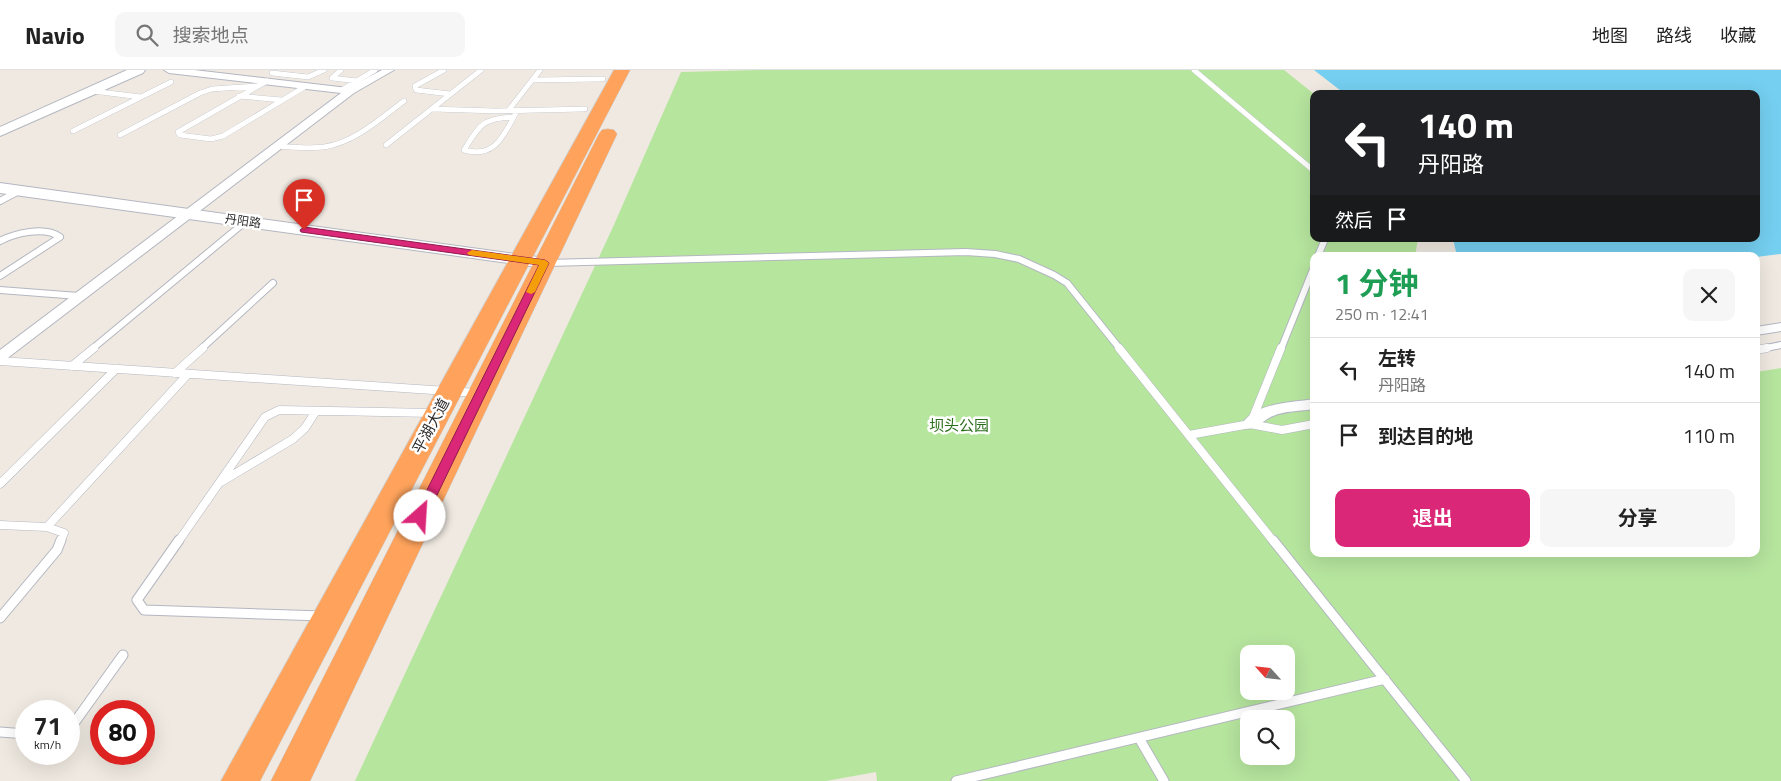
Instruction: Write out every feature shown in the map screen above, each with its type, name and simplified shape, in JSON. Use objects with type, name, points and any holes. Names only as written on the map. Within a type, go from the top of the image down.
[{"type":"highway","name":"平湖大道","points":[[240,781],[444,402],[532,261],[640,70]]},
{"type":"highway","name":"平湖大道","points":[[290,781],[481,393],[532,261],[612,74]]},
{"type":"main road","points":[[0,132],[138,70]]},
{"type":"main road","name":"丹阳路","points":[[0,188],[532,261]]},
{"type":"street","points":[[169,70],[306,86],[350,87]]},
{"type":"street","points":[[0,356],[277,146],[350,87],[389,70]]},
{"type":"street","points":[[1760,330],[1781,327]]},
{"type":"street","points":[[1250,424],[1269,411],[1310,405]]},
{"type":"lane","points":[[277,70],[239,96],[178,132],[180,135],[211,139],[223,136],[306,86]]},
{"type":"lane","points":[[120,135],[200,92],[264,80],[308,77],[324,70]]},
{"type":"lane","points":[[342,70],[332,76],[332,78],[350,87],[375,70]]},
{"type":"lane","points":[[444,70],[415,86],[416,90],[450,94]]},
{"type":"lane","points":[[386,145],[481,70]]},
{"type":"lane","points":[[508,111],[540,70]]},
{"type":"lane","points":[[1194,70],[1310,168]]},
{"type":"lane","points":[[532,80],[612,74]]},
{"type":"lane","points":[[73,131],[171,82]]},
{"type":"lane","points":[[92,91],[141,97]]},
{"type":"lane","points":[[239,96],[283,100]]},
{"type":"lane","points":[[277,146],[315,148],[335,145],[352,137],[404,101]]},
{"type":"lane","points":[[432,109],[508,111],[585,109]]},
{"type":"lane","points":[[513,117],[491,117],[483,120],[464,150],[486,152],[493,148],[517,111]]},
{"type":"lane","points":[[0,201],[19,191]]},
{"type":"lane","points":[[72,366],[245,222]]},
{"type":"lane","points":[[0,241],[12,234],[24,231],[56,234],[60,237],[0,276]]},
{"type":"lane","points":[[532,261],[966,252],[994,253],[1022,258],[1047,269],[1067,283],[1466,781]]},
{"type":"lane","points":[[1250,424],[1310,277]]},
{"type":"lane","points":[[174,373],[273,283]]},
{"type":"lane","points":[[0,290],[79,296]]},
{"type":"lane","points":[[1760,349],[1781,346]]},
{"type":"lane","points":[[0,361],[188,374],[444,402]]},
{"type":"lane","points":[[0,484],[116,369]]},
{"type":"lane","points":[[47,527],[188,374]]},
{"type":"lane","points":[[329,616],[144,610],[137,600],[265,417],[279,410],[316,411],[444,402],[481,393]]},
{"type":"lane","points":[[218,484],[293,440],[305,428],[316,411]]},
{"type":"lane","points":[[1189,435],[1250,424],[1282,430],[1310,425]]},
{"type":"lane","points":[[0,526],[47,527],[64,533],[57,550],[0,618]]},
{"type":"lane","points":[[80,715],[123,655]]},
{"type":"lane","points":[[956,781],[1385,680]]},
{"type":"lane","points":[[0,732],[15,733]]},
{"type":"lane","points":[[1139,738],[1164,781]]},
{"type":"green space","name":"坝头公园","points":[[758,70],[1284,70],[1310,91],[1310,242],[1417,242],[1416,252],[1310,252],[1310,557],[1760,557],[1760,371],[1781,368],[1781,781],[877,781],[876,772],[826,781],[355,781],[613,227],[681,72]]},
{"type":"water","points":[[1314,70],[1781,70],[1781,254],[1760,257],[1760,252],[1456,252],[1454,242],[1760,242],[1760,90],[1340,90]]},
{"type":"slow traffic","points":[[472,253],[545,263],[531,292]]},
{"type":"route","points":[[304,230],[545,263],[420,516]]}]
